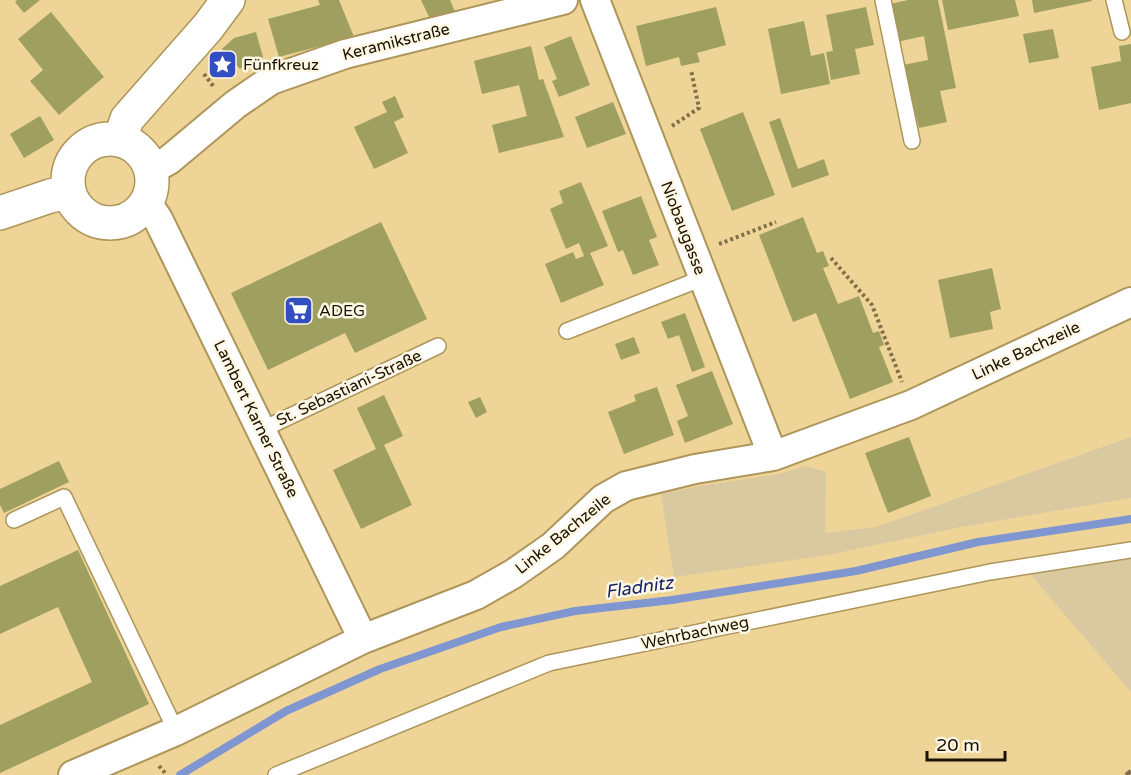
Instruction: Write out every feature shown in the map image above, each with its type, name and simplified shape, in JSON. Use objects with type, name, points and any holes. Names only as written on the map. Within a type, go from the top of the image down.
[{"type":"street","points":[[120,140],[127,118],[208,27],[228,0]]},
{"type":"street","name":"Keramikstraße","points":[[148,186],[169,160],[236,104],[280,77],[345,54],[563,0]]},
{"type":"street","name":"Niobaugasse","points":[[595,0],[773,456]]},
{"type":"street","points":[[98,140],[120,140],[139,151],[148,186],[133,216],[115,222],[105,222],[86,216],[73,201],[69,192],[69,170],[80,151],[98,140]]},
{"type":"street","name":"Lambert Karner Straße","points":[[148,186],[158,219],[363,639]]},
{"type":"street","points":[[0,213],[69,192]]},
{"type":"street","name":"Linke Bachzeile","points":[[73,775],[176,731],[363,639],[476,595],[513,574],[553,546],[603,499],[626,486],[695,469],[773,456],[911,405],[1131,302]]},
{"type":"lane","points":[[883,0],[912,141]]},
{"type":"lane","points":[[1114,0],[1122,32]]},
{"type":"lane","points":[[567,331],[698,266]]},
{"type":"lane","name":"St. Sebastiani-Straße","points":[[261,430],[438,346]]},
{"type":"lane","points":[[15,520],[64,497],[176,731]]},
{"type":"lane","name":"Wehrbachweg","points":[[276,775],[549,663],[990,572],[1131,550]]},
{"type":"path","points":[[649,141],[699,108],[691,70]]},
{"type":"path","points":[[698,266],[776,222]]},
{"type":"path","points":[[831,258],[872,305],[911,405]]},
{"type":"path","points":[[161,769],[167,775]]},
{"type":"shaded area","points":[[1131,437],[1131,498],[961,527],[828,555],[674,577],[661,494],[779,474],[805,466],[826,472],[825,533],[876,527]]},
{"type":"shaded area","points":[[1131,559],[1131,692],[1030,574]]},
{"type":"building","points":[[17,0],[40,0],[24,13],[15,2]]},
{"type":"building","points":[[318,0],[339,0],[354,37],[279,57],[268,19],[320,5]]},
{"type":"building","points":[[421,0],[450,0],[456,14],[431,21]]},
{"type":"building","points":[[908,0],[938,0],[956,88],[940,91],[947,122],[919,128],[903,65],[928,60],[924,36],[897,42],[890,4]]},
{"type":"building","points":[[942,0],[1015,0],[1019,16],[948,30]]},
{"type":"building","points":[[1032,0],[1092,0],[1092,1],[1034,13]]},
{"type":"building","points":[[716,7],[726,45],[697,53],[700,62],[681,66],[679,57],[646,66],[636,26]]},
{"type":"building","points":[[866,7],[874,45],[855,49],[860,74],[831,80],[826,52],[833,51],[826,15]]},
{"type":"building","points":[[51,12],[104,77],[59,115],[30,81],[43,70],[18,39]]},
{"type":"building","points":[[804,21],[811,56],[824,53],[830,84],[781,94],[768,29]]},
{"type":"building","points":[[1053,29],[1059,58],[1029,63],[1023,34]]},
{"type":"building","points":[[256,32],[263,57],[250,60],[240,69],[222,49],[234,38]]},
{"type":"building","points":[[571,36],[590,85],[559,97],[552,81],[557,79],[544,47]]},
{"type":"building","points":[[1131,44],[1131,103],[1099,110],[1091,67],[1121,61],[1119,46]]},
{"type":"building","points":[[531,46],[539,80],[543,79],[564,137],[499,153],[492,125],[527,116],[519,85],[482,94],[474,61]]},
{"type":"building","points":[[395,96],[404,117],[394,122],[408,153],[374,169],[354,127],[387,112],[382,102]]},
{"type":"building","points":[[613,102],[626,134],[587,148],[575,117]]},
{"type":"building","points":[[743,112],[775,195],[732,211],[700,129]]},
{"type":"building","points":[[40,116],[54,140],[24,158],[10,134]]},
{"type":"building","points":[[780,118],[798,169],[824,159],[829,175],[792,188],[769,122]]},
{"type":"building","points":[[581,182],[608,246],[590,253],[604,285],[561,303],[545,264],[573,252],[576,259],[584,256],[579,243],[566,249],[550,209],[563,203],[559,191]]},
{"type":"building","points":[[641,196],[657,237],[649,240],[659,265],[633,275],[623,250],[618,252],[602,211]]},
{"type":"building","points":[[803,217],[817,253],[823,251],[829,266],[823,268],[838,304],[859,296],[873,333],[879,331],[884,345],[879,347],[893,382],[850,399],[816,313],[793,322],[759,235]]},
{"type":"building","points":[[381,222],[427,319],[355,353],[345,333],[268,370],[231,293]]},
{"type":"building","points":[[992,268],[1001,309],[990,312],[993,329],[950,338],[938,280]]},
{"type":"building","points":[[685,313],[705,367],[692,372],[679,335],[668,339],[661,322]]},
{"type":"building","points":[[634,337],[640,353],[621,360],[615,344]]},
{"type":"building","points":[[712,371],[733,424],[685,443],[677,421],[688,416],[676,385]]},
{"type":"building","points":[[657,387],[674,435],[624,454],[608,412],[636,401],[634,395]]},
{"type":"building","points":[[384,395],[403,436],[384,445],[412,505],[361,529],[333,470],[376,449],[357,408]]},
{"type":"building","points":[[480,397],[487,412],[476,418],[468,402]]},
{"type":"building","points":[[909,437],[931,496],[888,513],[865,453]]},
{"type":"building","points":[[59,461],[69,482],[4,513],[0,505],[0,489]]},
{"type":"building","points":[[78,550],[149,704],[0,773],[0,725],[92,682],[58,607],[0,634],[0,586]]},
{"type":"waterway","name":"Fladnitz","points":[[180,775],[286,711],[380,669],[501,627],[575,611],[672,600],[856,571],[978,542],[1131,519]]},
{"type":"railway","points":[[1126,775],[1131,771]]},
{"type":"place","name":"Fünfkreuz","points":[[222,65]]},
{"type":"place","name":"ADEG","points":[[298,311]]}]
